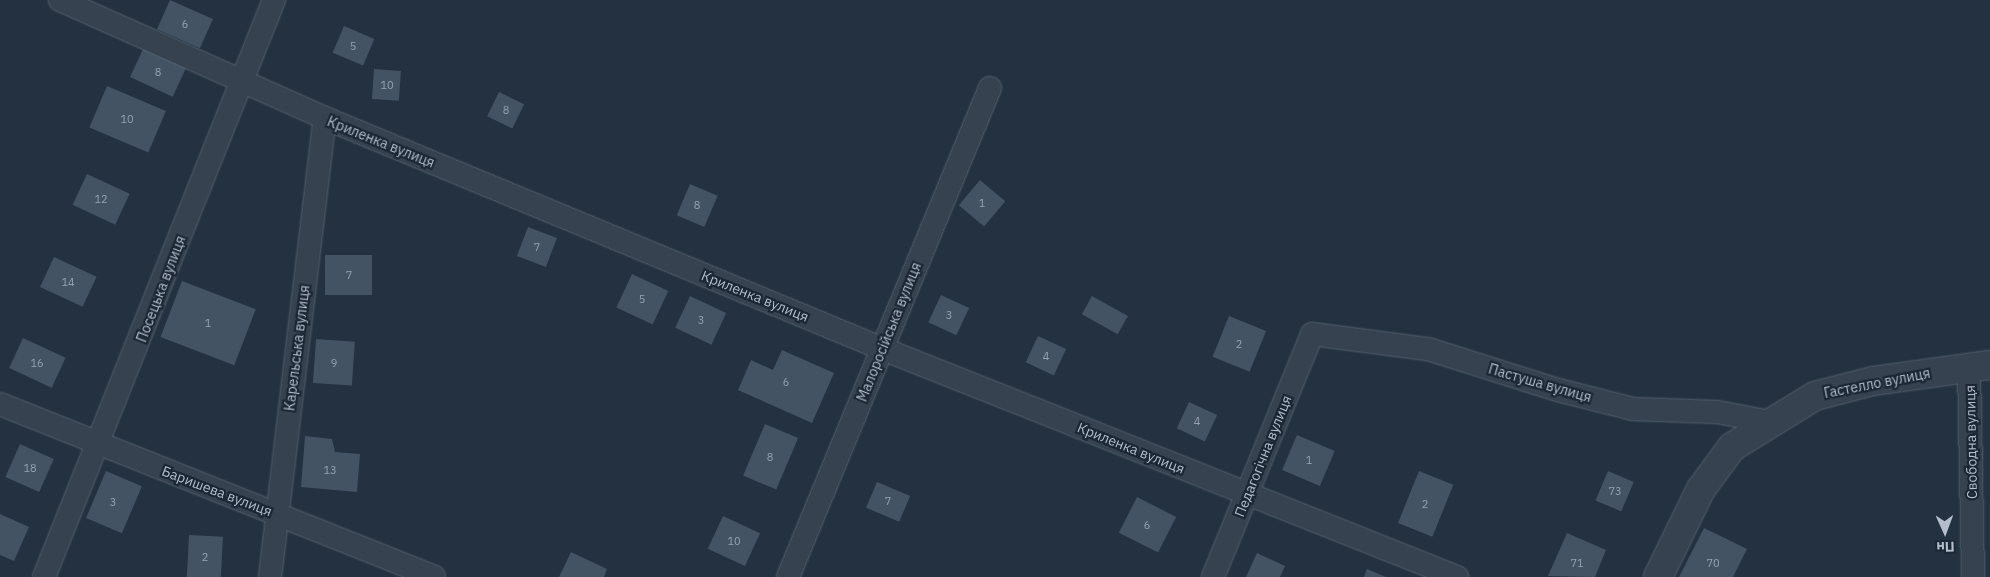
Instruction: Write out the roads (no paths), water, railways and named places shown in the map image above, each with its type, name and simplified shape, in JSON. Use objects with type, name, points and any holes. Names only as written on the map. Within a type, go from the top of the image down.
[{"type":"street","name":"Криленка вулиця","points":[[60,0],[325,118],[882,349],[1458,577]]},
{"type":"street","name":"Посецька вулиця","points":[[44,577],[100,446],[274,0]]},
{"type":"street","name":"Малоросійська вулиця","points":[[788,577],[990,88]]},
{"type":"street","name":"Карельська вулиця","points":[[270,577],[276,514],[325,118]]},
{"type":"street","name":"Пастуша вулиця","points":[[1312,334],[1428,349],[1558,390],[1633,409],[1717,412],[1770,422]]},
{"type":"street","name":"Педагогічна вулиця","points":[[1213,577],[1312,334]]},
{"type":"street","name":"Гастелло вулиця","points":[[1658,577],[1701,489],[1732,447],[1770,422],[1815,396],[1873,381],[1980,366]]},
{"type":"street","name":"Свободна вулиця","points":[[1973,577],[1980,366]]},
{"type":"street","name":"Баришева вулиця","points":[[0,404],[100,446],[434,577]]}]
